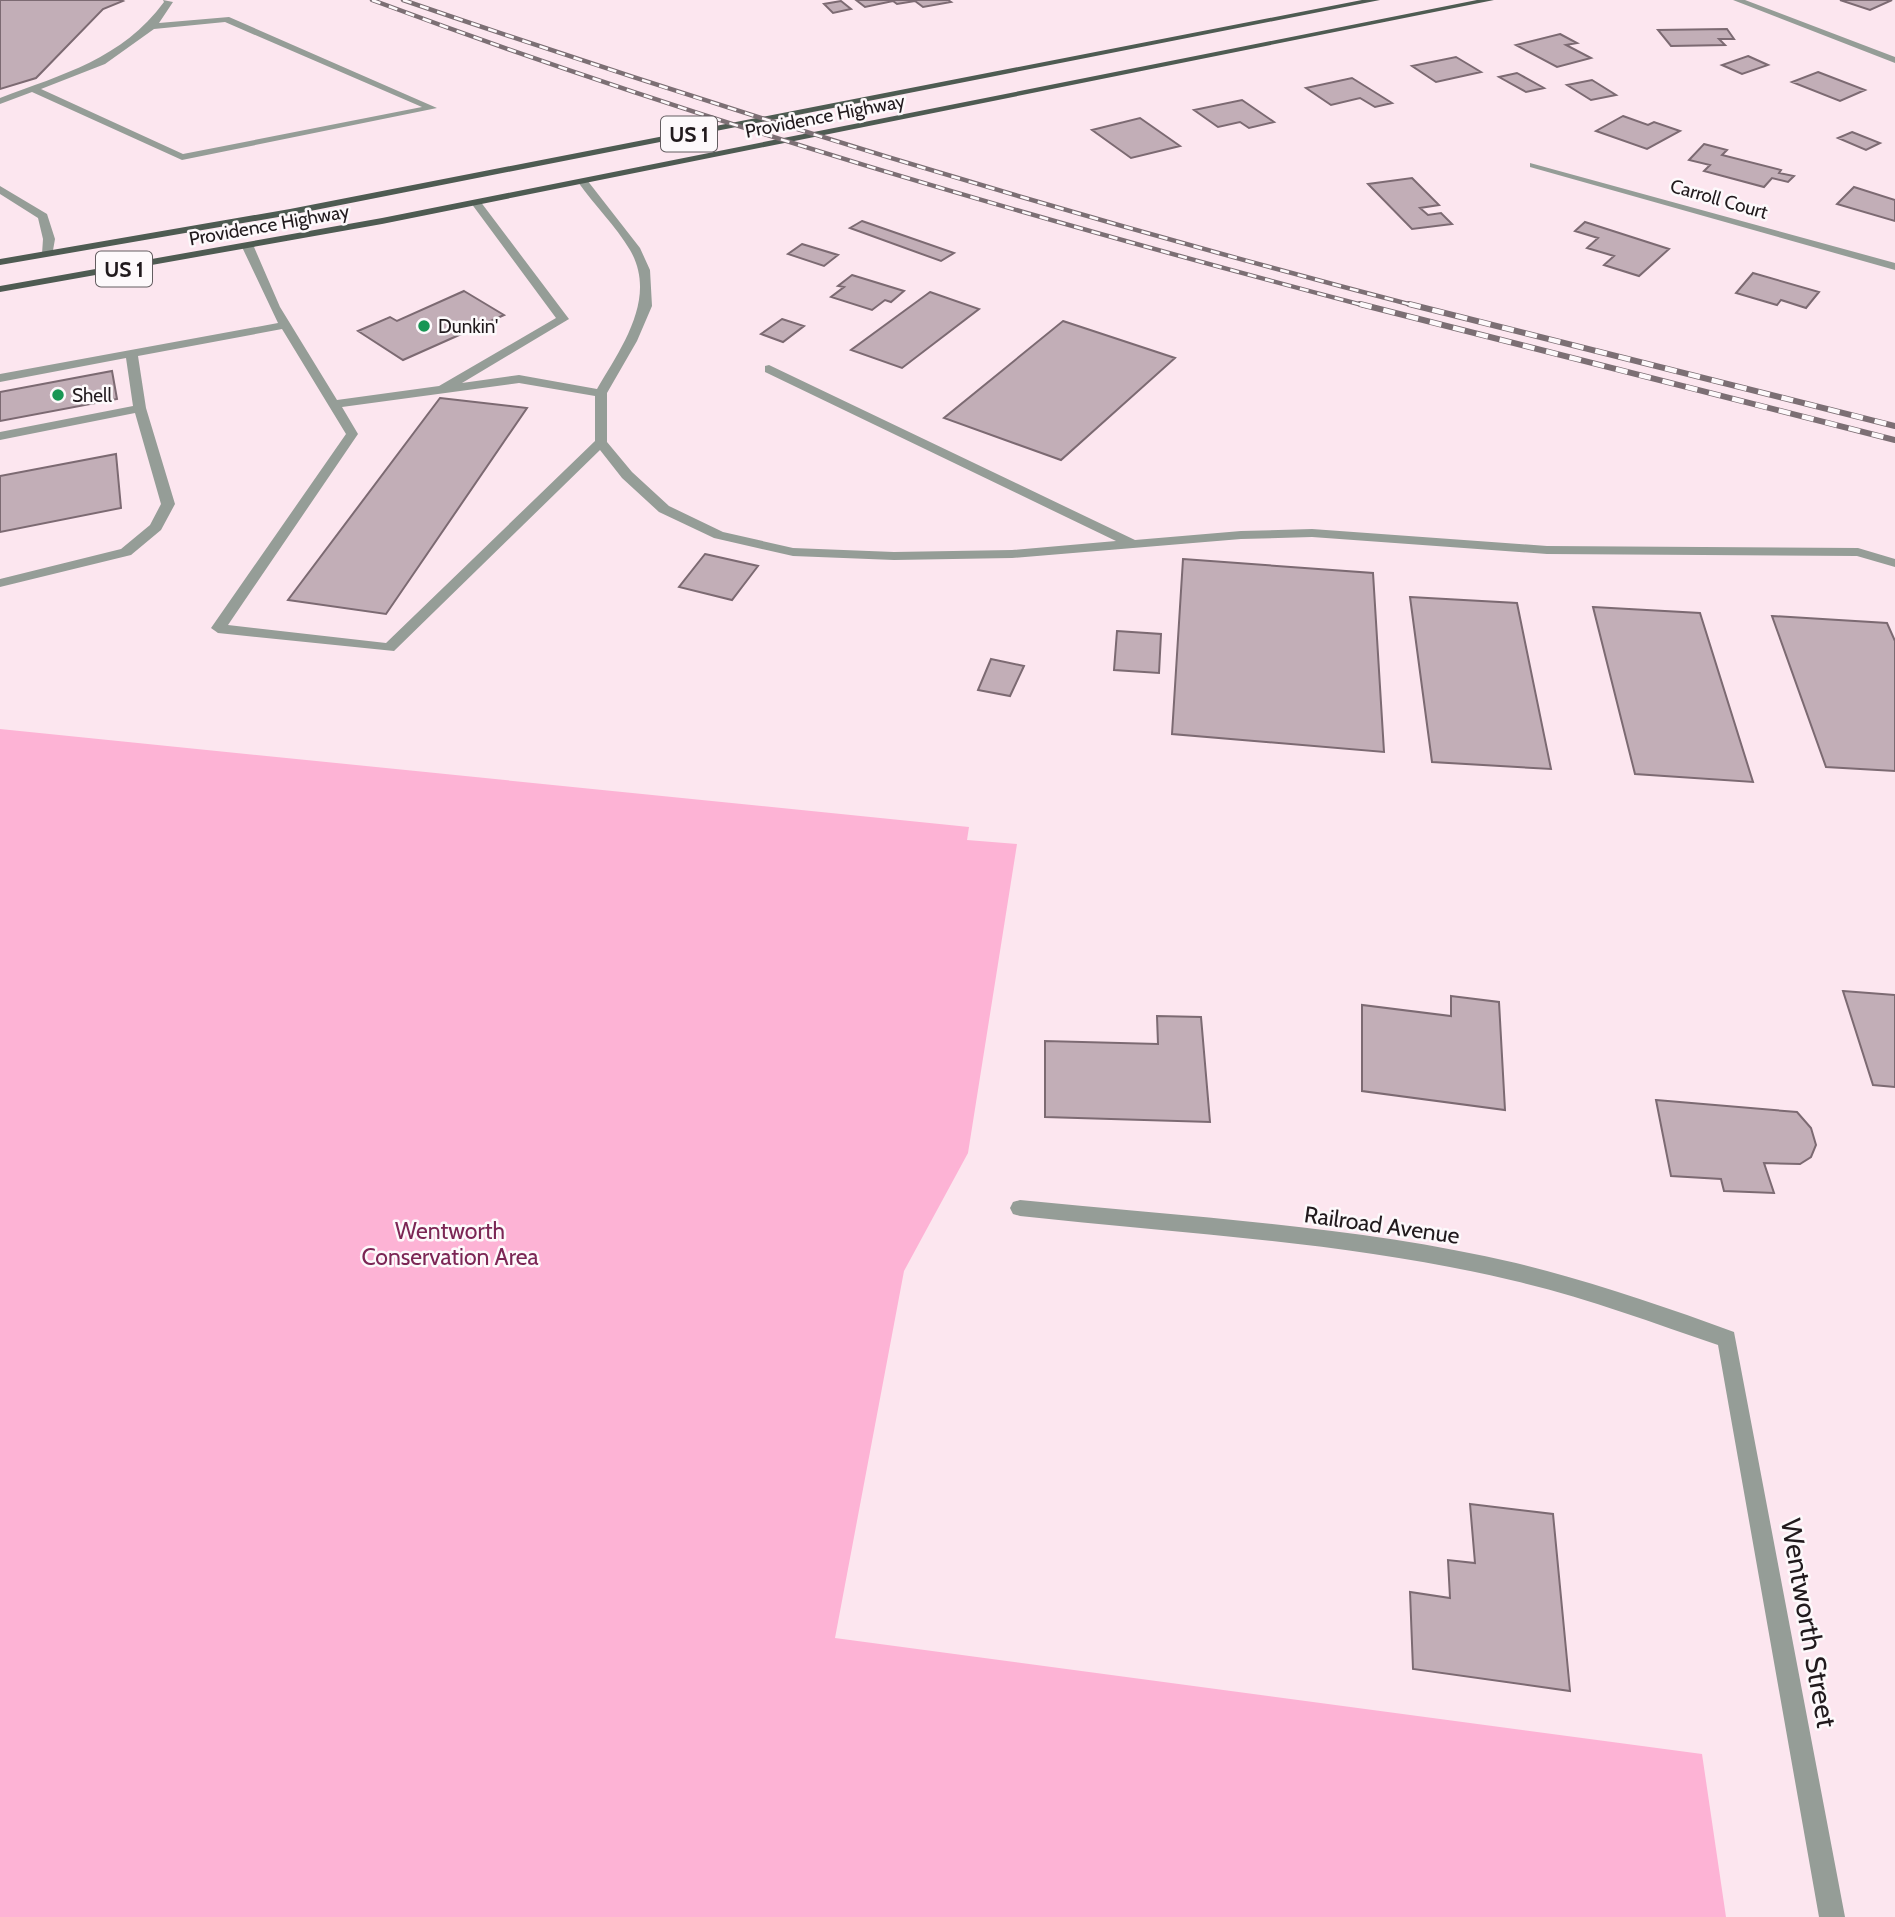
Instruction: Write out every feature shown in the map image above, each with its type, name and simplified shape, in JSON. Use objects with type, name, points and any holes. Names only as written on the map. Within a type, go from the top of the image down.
[{"type":"main road","name":"Providence Highway","points":[[0,262],[302,210],[1376,0]]},
{"type":"main road","name":"Providence Highway","points":[[0,289],[248,247],[476,203],[1490,0]]},
{"type":"street","points":[[0,101],[102,62],[152,26],[169,2],[166,0]]},
{"type":"street","points":[[1739,0],[1895,60]]},
{"type":"street","points":[[33,89],[182,157],[432,108],[226,19],[152,26]]},
{"type":"street","name":"Carroll Court","points":[[1534,165],[1895,267]]},
{"type":"street","points":[[583,182],[636,250],[644,271],[646,306],[631,341],[601,393],[601,442],[627,475],[664,509],[719,535],[793,552],[894,556],[1012,554],[1241,535],[1312,533],[1547,550],[1858,552],[1895,563]]},
{"type":"street","points":[[0,189],[43,216],[49,239],[48,254]]},
{"type":"street","points":[[441,390],[563,319],[476,203]]},
{"type":"street","points":[[248,247],[284,325],[336,404],[352,435],[218,628],[389,649],[601,442]]},
{"type":"street","points":[[0,378],[284,325]]},
{"type":"street","points":[[0,583],[127,552],[156,527],[168,504],[141,408],[131,353]]},
{"type":"street","points":[[769,369],[1133,544]]},
{"type":"street","points":[[336,404],[519,379],[601,393]]},
{"type":"street","points":[[0,436],[141,408]]},
{"type":"street","name":"Railroad Avenue","points":[[1020,1208],[1365,1246],[1485,1265],[1613,1300],[1727,1339]]},
{"type":"street","name":"Wentworth Street","points":[[1727,1339],[1832,1917]]},
{"type":"green space","name":"Wentworth Conservation Area","points":[[0,729],[969,827],[967,840],[1017,844],[968,1153],[904,1271],[835,1638],[1702,1754],[1726,1917],[0,1917]]},
{"type":"building","points":[[0,0],[123,1],[103,9],[36,78],[0,89]]},
{"type":"building","points":[[856,0],[948,0],[951,2],[923,7],[915,1],[897,4],[893,1],[865,7]]},
{"type":"building","points":[[1840,0],[1892,0],[1870,10]]},
{"type":"building","points":[[841,1],[851,9],[833,13],[824,4]]},
{"type":"building","points":[[1727,29],[1734,39],[1719,39],[1725,45],[1671,46],[1658,30]]},
{"type":"building","points":[[1560,34],[1577,43],[1566,45],[1591,58],[1557,67],[1516,45]]},
{"type":"building","points":[[1748,56],[1768,65],[1742,74],[1722,65]]},
{"type":"building","points":[[1456,57],[1481,72],[1436,82],[1412,66]]},
{"type":"building","points":[[1818,72],[1865,90],[1840,101],[1792,82]]},
{"type":"building","points":[[1517,73],[1544,88],[1526,92],[1499,77]]},
{"type":"building","points":[[1352,78],[1392,103],[1375,107],[1360,98],[1331,105],[1306,88]]},
{"type":"building","points":[[1592,80],[1616,95],[1591,100],[1567,85]]},
{"type":"building","points":[[1242,100],[1274,122],[1249,128],[1240,122],[1218,127],[1194,110]]},
{"type":"building","points":[[1623,116],[1648,125],[1654,122],[1680,131],[1647,149],[1596,131]]},
{"type":"building","points":[[1140,118],[1180,146],[1131,158],[1092,130]]},
{"type":"building","points":[[1852,132],[1880,143],[1866,150],[1838,138]]},
{"type":"building","points":[[1704,144],[1727,150],[1722,155],[1781,170],[1779,173],[1794,176],[1788,182],[1772,178],[1764,187],[1704,171],[1710,165],[1689,160]]},
{"type":"building","points":[[1412,178],[1439,205],[1420,208],[1428,215],[1441,213],[1452,224],[1412,229],[1368,184]]},
{"type":"building","points":[[1854,187],[1895,200],[1895,221],[1837,204]]},
{"type":"building","points":[[862,221],[954,253],[941,261],[850,228]]},
{"type":"building","points":[[1585,222],[1669,249],[1639,276],[1604,265],[1614,256],[1587,248],[1598,238],[1575,231]]},
{"type":"building","points":[[802,244],[838,255],[824,266],[788,254]]},
{"type":"building","points":[[1753,273],[1819,292],[1806,308],[1781,300],[1777,305],[1736,293]]},
{"type":"building","points":[[852,275],[904,291],[891,302],[885,300],[872,310],[831,297],[844,287],[838,286]]},
{"type":"building","name":"Dunkin'","points":[[464,291],[504,315],[403,360],[358,331],[390,317],[397,321]]},
{"type":"building","points":[[930,292],[979,309],[902,368],[851,350]]},
{"type":"building","points":[[782,319],[804,326],[783,342],[761,334]]},
{"type":"building","points":[[1063,321],[1175,358],[1061,460],[944,418]]},
{"type":"building","name":"Shell","points":[[112,371],[117,399],[0,421],[0,392]]},
{"type":"building","points":[[440,398],[527,408],[386,614],[288,600]]},
{"type":"building","points":[[116,454],[121,508],[0,532],[0,476]]},
{"type":"building","points":[[705,554],[758,566],[732,600],[679,587]]},
{"type":"building","points":[[1183,559],[1373,573],[1384,752],[1172,734]]},
{"type":"building","points":[[1410,597],[1517,603],[1551,769],[1432,762]]},
{"type":"building","points":[[1593,607],[1700,613],[1753,782],[1635,774]]},
{"type":"building","points":[[1772,616],[1887,623],[1895,641],[1895,771],[1826,767]]},
{"type":"building","points":[[1117,631],[1161,634],[1159,673],[1114,670]]},
{"type":"building","points":[[991,659],[1024,666],[1010,696],[978,690]]},
{"type":"building","points":[[1843,991],[1895,995],[1895,1087],[1873,1085]]},
{"type":"building","points":[[1451,996],[1499,1002],[1505,1110],[1362,1091],[1362,1005],[1451,1016]]},
{"type":"building","points":[[1157,1016],[1201,1017],[1210,1122],[1045,1117],[1045,1041],[1158,1044]]},
{"type":"building","points":[[1656,1100],[1797,1112],[1811,1128],[1816,1145],[1811,1157],[1800,1164],[1764,1163],[1774,1193],[1724,1191],[1721,1179],[1671,1176]]},
{"type":"building","points":[[1470,1504],[1553,1514],[1570,1691],[1413,1669],[1410,1592],[1450,1598],[1448,1560],[1475,1563]]},
{"type":"railway","points":[[372,0],[741,127],[1115,238],[1366,306]]},
{"type":"railway","points":[[403,0],[654,84],[906,163],[1160,237],[1416,306]]},
{"type":"railway","points":[[1360,304],[1895,440]]},
{"type":"railway","points":[[1409,304],[1895,426]]},
{"type":"place","name":"Dunkin'","points":[[424,326]]},
{"type":"place","name":"Shell","points":[[58,395]]}]
